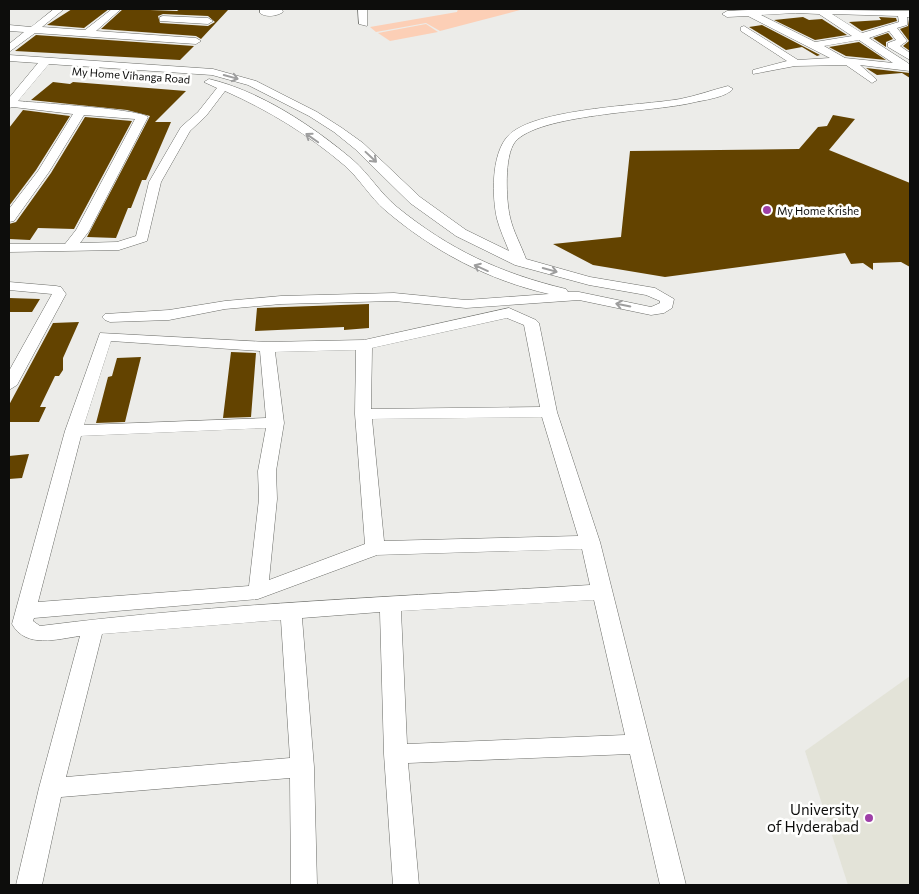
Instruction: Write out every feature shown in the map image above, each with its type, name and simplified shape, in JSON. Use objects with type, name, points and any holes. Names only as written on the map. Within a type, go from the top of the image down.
[{"type":"street","points":[[9,49],[59,9]]},
{"type":"street","points":[[86,34],[118,9]]},
{"type":"street","points":[[142,38],[176,9]]},
{"type":"street","points":[[265,9],[265,12],[272,14],[278,12],[278,9]]},
{"type":"street","points":[[362,9],[364,24]]},
{"type":"street","points":[[796,10],[813,20]]},
{"type":"street","points":[[727,14],[796,10],[909,13]]},
{"type":"street","points":[[820,11],[909,65]]},
{"type":"street","points":[[751,13],[845,61],[872,80]]},
{"type":"street","points":[[814,44],[861,37],[892,28],[904,23],[902,15],[909,13]]},
{"type":"street","points":[[163,19],[208,21]]},
{"type":"street","points":[[9,28],[196,41]]},
{"type":"street","points":[[892,28],[902,41],[892,45],[909,65]]},
{"type":"street","points":[[744,29],[798,64]]},
{"type":"street","points":[[830,30],[846,40]]},
{"type":"street","points":[[9,58],[213,72],[252,83],[313,114],[338,130],[358,146],[415,200],[461,233],[520,262]]},
{"type":"street","points":[[10,104],[38,69],[48,60]]},
{"type":"street","points":[[757,72],[798,64],[845,61],[909,65]]},
{"type":"street","name":"My Home Vihanga Road","points":[[9,67],[167,76],[205,81],[224,86],[248,96],[280,114],[350,164],[379,198],[404,219],[468,262],[499,276],[540,288],[651,311],[667,306],[667,299],[660,294],[589,280],[520,262]]},
{"type":"street","points":[[9,248],[119,246],[142,238],[155,182],[185,129],[202,114],[224,86]]},
{"type":"street","points":[[520,262],[504,217],[502,173],[507,146],[515,135],[532,126],[567,118],[694,98],[728,89]]},
{"type":"street","points":[[10,104],[80,111],[128,113],[142,117],[82,231],[70,248]]},
{"type":"street","points":[[9,218],[43,172],[80,111]]},
{"type":"street","points":[[9,286],[49,288],[56,290],[59,294],[9,385]]},
{"type":"street","points":[[540,288],[475,296],[321,294],[163,305],[112,306],[105,336],[74,431],[22,624],[37,634],[93,627],[390,604],[600,592]]},
{"type":"street","points":[[110,317],[169,315],[224,305],[281,300],[394,297],[466,304],[579,296]]},
{"type":"street","points":[[105,336],[267,347],[364,345],[509,313],[531,323],[549,412],[590,542],[600,592],[673,885]]},
{"type":"street","points":[[364,345],[363,414],[374,548]]},
{"type":"street","points":[[258,592],[268,499],[267,470],[275,423],[267,347]]},
{"type":"street","points":[[363,414],[549,412]]},
{"type":"street","points":[[74,431],[275,423]]},
{"type":"street","points":[[24,611],[258,592],[374,548],[590,542]]},
{"type":"street","points":[[390,604],[396,754],[406,885]]},
{"type":"street","points":[[291,612],[302,767],[304,885]]},
{"type":"street","points":[[29,885],[51,788],[93,627]]},
{"type":"street","points":[[396,754],[637,744]]},
{"type":"street","points":[[51,788],[302,767]]},
{"type":"shaded area","points":[[458,9],[520,10],[440,31],[426,23],[376,32],[370,27],[457,12]]},
{"type":"shaded area","points":[[426,24],[438,32],[390,41],[378,33]]},
{"type":"shaded area","name":"University of Hyderabad","points":[[910,676],[910,885],[848,885],[805,751]]},
{"type":"building","points":[[72,9],[109,9],[84,28],[47,25]]},
{"type":"building","points":[[123,9],[228,10],[201,39],[196,36],[101,29]],"holes":[[[163,14],[208,16],[215,22],[208,26],[160,23],[158,16]]]},
{"type":"building","points":[[803,17],[809,20],[822,19],[847,35],[815,40],[774,20]]},
{"type":"building","points":[[879,17],[896,18],[897,21],[862,31],[849,22],[881,20]]},
{"type":"building","points":[[909,19],[910,51],[903,46],[909,41],[900,29],[908,26]]},
{"type":"building","points":[[762,25],[820,55],[817,56],[802,47],[786,50],[749,27]]},
{"type":"building","points":[[888,33],[893,39],[886,42],[886,47],[873,38]]},
{"type":"building","points":[[36,35],[194,46],[180,60],[15,51]]},
{"type":"building","points":[[859,42],[886,60],[846,56],[829,47]]},
{"type":"building","points":[[866,68],[910,73],[910,78],[902,73],[877,75]]},
{"type":"building","points":[[53,82],[186,91],[155,122],[171,122],[146,180],[142,180],[116,238],[87,237],[150,116],[127,110],[31,100]]},
{"type":"building","points":[[23,110],[70,116],[36,170],[9,206],[9,128]]},
{"type":"building","name":"My Home Krishe","points":[[833,115],[855,119],[829,150],[910,183],[910,267],[901,262],[873,263],[873,270],[863,263],[851,264],[845,253],[665,277],[593,265],[553,244],[621,237],[630,151],[799,149],[818,127],[827,126]]},
{"type":"building","points":[[85,117],[132,121],[74,229],[38,228],[30,240],[9,239],[9,224],[16,222],[51,173]]},
{"type":"building","points":[[9,298],[40,299],[32,312],[9,312]]},
{"type":"building","points":[[369,304],[369,328],[344,330],[344,327],[255,331],[257,308]]},
{"type":"building","points":[[79,322],[63,358],[63,370],[59,376],[55,376],[40,407],[46,407],[39,422],[9,422],[9,405],[53,323]]},
{"type":"building","points":[[231,352],[256,353],[251,417],[223,418]]},
{"type":"building","points":[[141,357],[125,422],[96,423],[108,377],[112,376],[117,358]]},
{"type":"building","points":[[29,454],[22,478],[9,479],[9,456]]},
{"type":"place","name":"My Home Krishe","points":[[767,210]]},
{"type":"place","name":"University of Hyderabad","points":[[869,818]]}]
